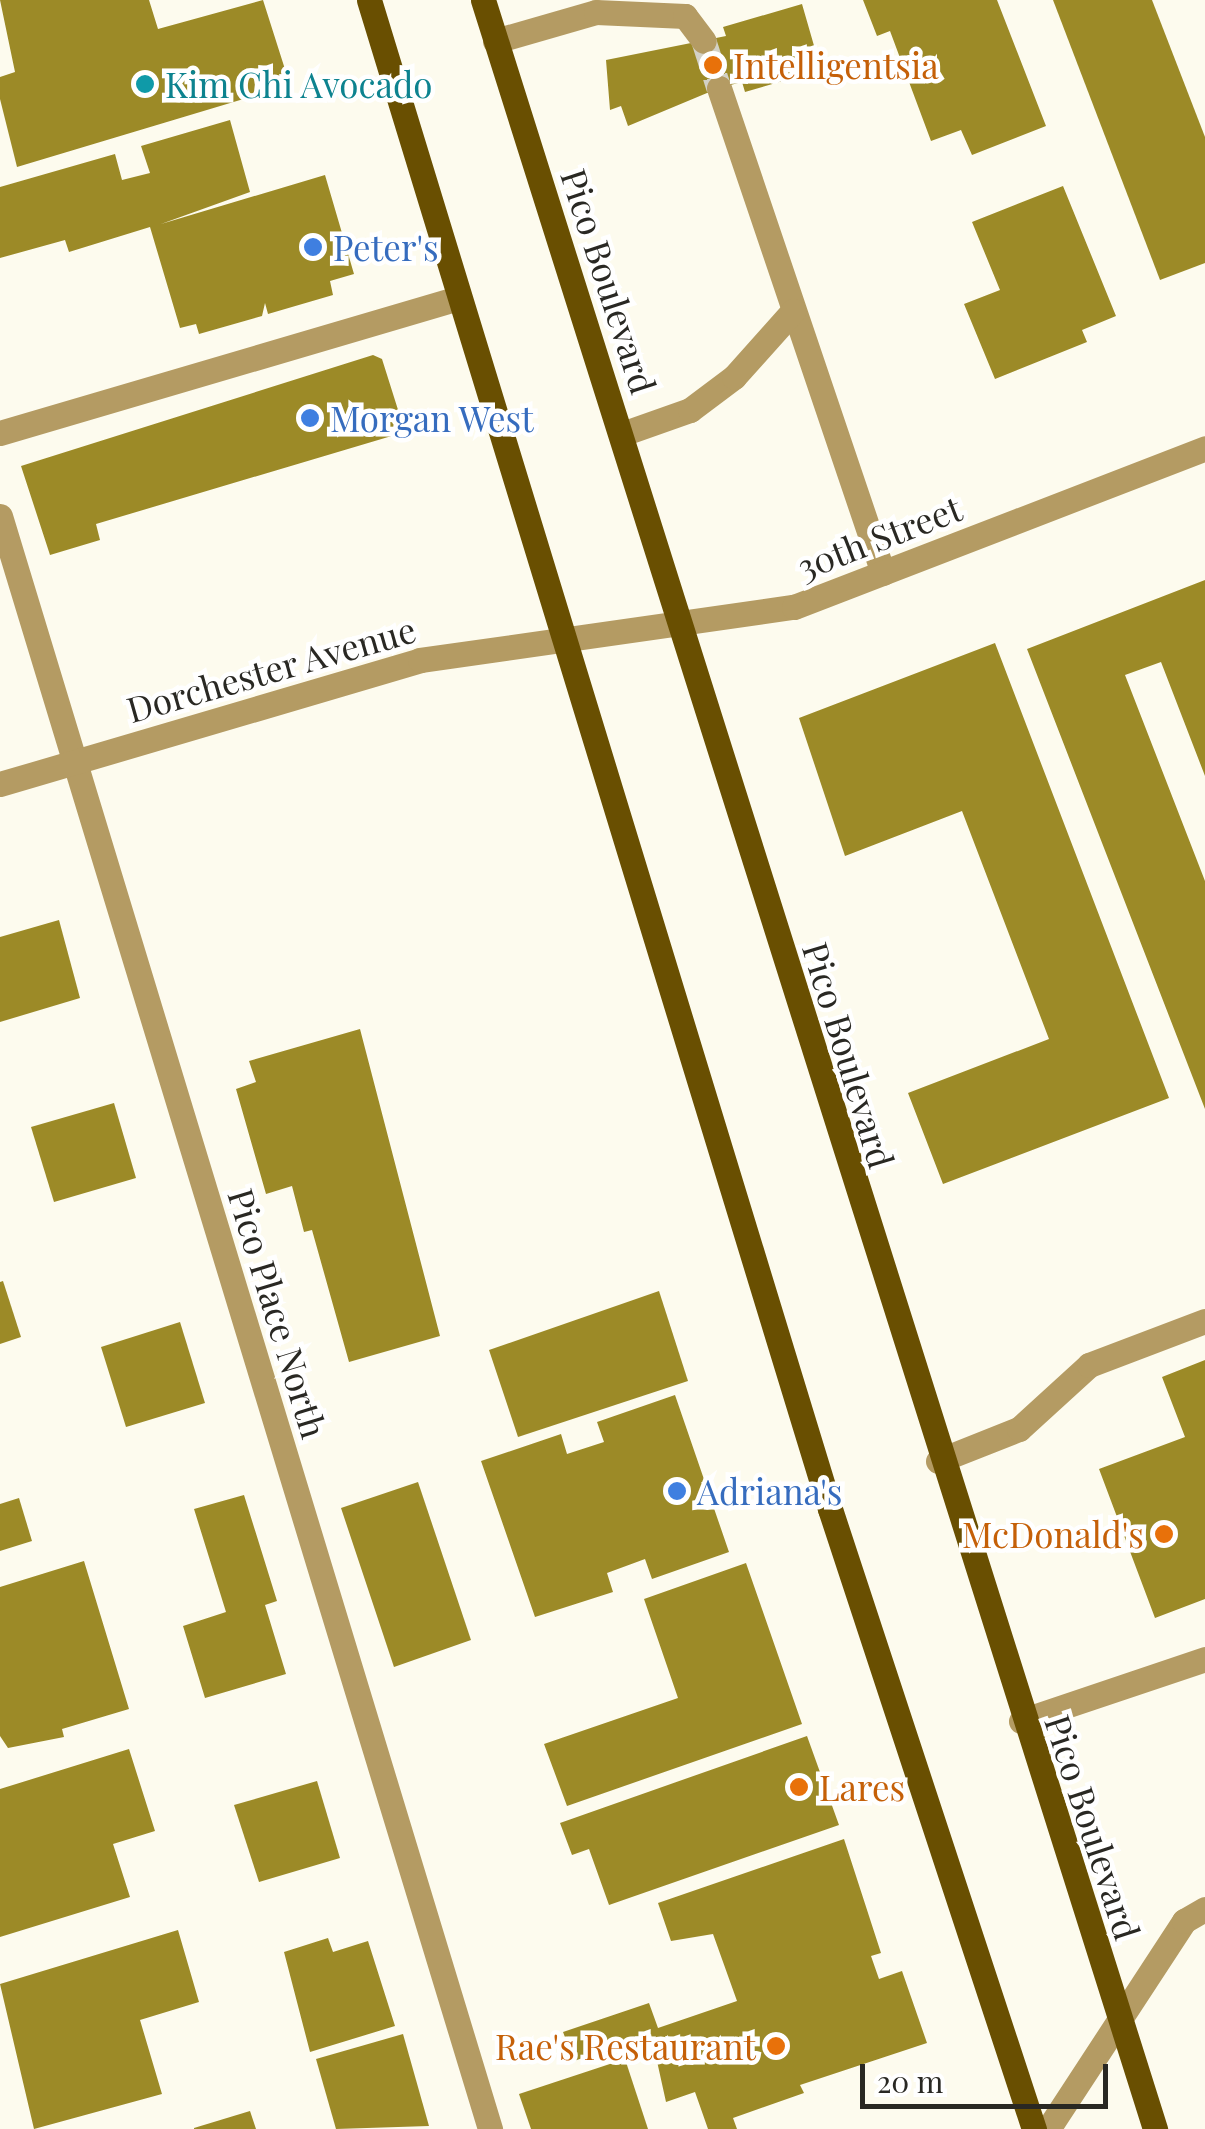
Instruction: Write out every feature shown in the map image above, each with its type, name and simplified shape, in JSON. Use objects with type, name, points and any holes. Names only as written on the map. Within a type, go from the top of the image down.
[{"type":"main road","points":[[369,0],[830,1509],[1034,2129]]},
{"type":"main road","name":"Pico Boulevard","points":[[483,0],[622,434],[676,621],[938,1461],[1155,2129]]},
{"type":"street","points":[[496,41],[596,12],[685,16],[704,41]]},
{"type":"street","points":[[719,88],[883,573]]},
{"type":"street","points":[[0,433],[458,298]]},
{"type":"street","points":[[622,434],[690,410],[734,377],[793,311]]},
{"type":"street","name":"30th Street","points":[[564,636],[794,607],[1205,448]]},
{"type":"street","name":"Pico Place North","points":[[0,516],[490,2129]]},
{"type":"street","name":"Dorchester Avenue","points":[[0,784],[420,660],[564,636]]},
{"type":"street","points":[[938,1461],[1019,1430],[1088,1365],[1205,1321]]},
{"type":"street","points":[[1021,1721],[1205,1659]]},
{"type":"street","points":[[1048,2129],[1184,1921],[1205,1909]]},
{"type":"building","name":"Kim Chi Avocado","points":[[0,0],[149,0],[158,29],[263,0],[290,85],[17,167],[0,99],[0,77],[15,72]]},
{"type":"building","points":[[863,0],[997,0],[1046,126],[972,155],[961,130],[931,141],[890,31],[877,36]]},
{"type":"building","points":[[1053,0],[1152,0],[1205,137],[1205,263],[1160,280]]},
{"type":"building","name":"Intelligentsia","points":[[802,4],[821,70],[745,92],[742,82],[719,88],[628,126],[621,106],[610,110],[606,60],[726,36],[723,27]]},
{"type":"building","points":[[230,120],[250,192],[161,224],[325,175],[354,274],[330,281],[333,295],[268,314],[265,303],[262,316],[199,334],[196,324],[180,328],[150,227],[69,252],[65,240],[0,258],[0,187],[115,154],[122,180],[150,173],[141,146]]},
{"type":"building","points":[[1063,186],[1116,316],[1082,330],[1087,342],[995,379],[964,304],[1000,290],[972,222]]},
{"type":"building","points":[[373,355],[382,359],[405,432],[96,524],[100,540],[50,555],[21,466]]},
{"type":"building","points":[[1205,580],[1205,776],[1161,662],[1125,675],[1205,881],[1205,1109],[1027,649]]},
{"type":"building","points":[[995,643],[1169,1098],[943,1184],[908,1093],[1049,1039],[962,811],[845,856],[799,718]]},
{"type":"building","points":[[59,920],[80,998],[0,1022],[0,937]]},
{"type":"building","points":[[360,1029],[440,1336],[349,1362],[312,1230],[304,1232],[292,1186],[266,1194],[236,1089],[256,1082],[249,1061]]},
{"type":"building","points":[[114,1103],[136,1178],[54,1202],[31,1127]]},
{"type":"building","points":[[3,1281],[21,1337],[0,1344],[0,1282]]},
{"type":"building","points":[[659,1291],[688,1381],[518,1437],[489,1350]]},
{"type":"building","points":[[180,1322],[205,1403],[126,1427],[101,1347]]},
{"type":"building","name":"McDonald's","points":[[1205,1360],[1205,1599],[1155,1618],[1099,1469],[1185,1437],[1162,1377]]},
{"type":"building","points":[[675,1395],[729,1552],[652,1579],[645,1559],[607,1573],[613,1592],[535,1617],[481,1461],[561,1434],[567,1454],[604,1442],[597,1422]]},
{"type":"building","points":[[418,1482],[471,1640],[394,1667],[341,1508]]},
{"type":"building","points":[[244,1495],[277,1601],[265,1605],[286,1674],[205,1698],[183,1626],[226,1612],[194,1509]]},
{"type":"building","points":[[19,1498],[32,1541],[0,1551],[0,1504]]},
{"type":"building","points":[[84,1561],[129,1709],[62,1729],[64,1737],[8,1748],[0,1736],[0,1587]]},
{"type":"building","points":[[746,1563],[802,1724],[567,1806],[544,1744],[678,1698],[644,1599]]},
{"type":"building","points":[[807,1736],[839,1825],[609,1905],[589,1849],[572,1855],[560,1823]]},
{"type":"building","points":[[129,1749],[155,1831],[113,1844],[130,1897],[0,1937],[0,1789]]},
{"type":"building","points":[[317,1781],[340,1858],[259,1882],[234,1805]]},
{"type":"building","points":[[844,1839],[881,1953],[871,1956],[879,1979],[902,1971],[927,2043],[800,2085],[804,2093],[733,2118],[737,2129],[708,2129],[695,2092],[666,2102],[651,2034],[574,2061],[563,2032],[649,2003],[658,2028],[737,2001],[713,1934],[671,1941],[658,1903]]},
{"type":"building","points":[[178,1930],[199,2002],[140,2020],[162,2094],[34,2129],[0,1984]]},
{"type":"building","points":[[328,1938],[333,1952],[368,1941],[395,2026],[310,2052],[284,1952]]},
{"type":"building","points":[[403,2034],[429,2126],[336,2129],[316,2059]]},
{"type":"building","points":[[625,2059],[648,2129],[531,2129],[519,2094]]},
{"type":"building","points":[[250,2111],[256,2129],[194,2129],[194,2128]]},
{"type":"tunnel","points":[[704,41],[719,88]]},
{"type":"place","name":"Intelligentsia","points":[[713,65]]},
{"type":"place","name":"Kim Chi Avocado","points":[[145,84]]},
{"type":"place","name":"Peter's","points":[[313,247]]},
{"type":"place","name":"Morgan West","points":[[310,418]]},
{"type":"place","name":"Adriana's","points":[[677,1491]]},
{"type":"place","name":"McDonald's","points":[[1164,1534]]},
{"type":"place","name":"Lares","points":[[799,1787]]},
{"type":"place","name":"Rae's Restaurant","points":[[776,2046]]}]
